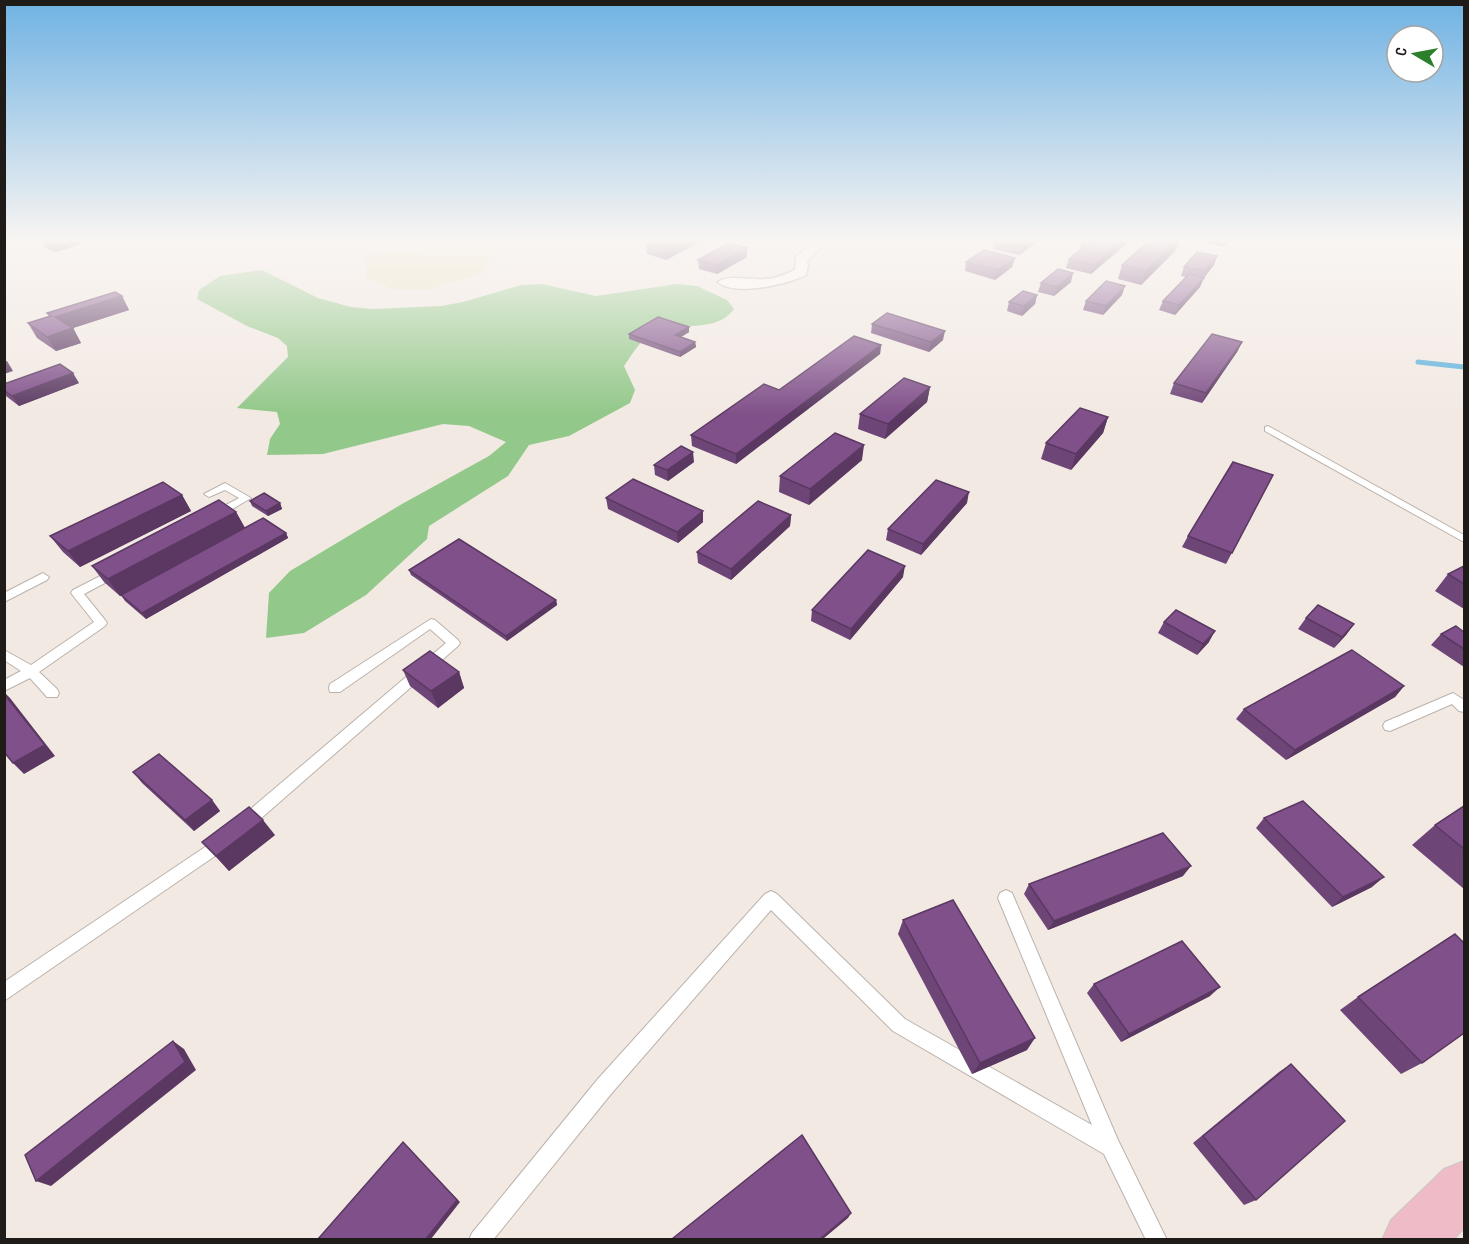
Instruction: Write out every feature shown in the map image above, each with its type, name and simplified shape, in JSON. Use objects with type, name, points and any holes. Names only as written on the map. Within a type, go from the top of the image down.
[{"type":"main road","points":[[1411,1239],[1464,1189]]},
{"type":"lane","points":[[1268,429],[1464,539]]},
{"type":"lane","points":[[207,520],[246,498],[225,486],[209,494]]},
{"type":"lane","points":[[4,686],[31,671],[101,623],[77,593],[127,565]]},
{"type":"lane","points":[[4,598],[43,577]]},
{"type":"lane","points":[[4,993],[225,840],[454,643],[431,624],[335,688]]},
{"type":"lane","points":[[4,654],[31,671],[52,693]]},
{"type":"lane","points":[[1390,726],[1453,698],[1464,707]]},
{"type":"lane","points":[[479,1239],[604,1087],[771,898],[899,1025],[1111,1147]]},
{"type":"lane","points":[[1006,898],[1111,1147],[1157,1239]]},
{"type":"green space","points":[[318,298],[351,307],[372,309],[441,306],[476,298],[723,298],[734,309],[726,317],[716,322],[661,329],[647,336],[624,366],[635,390],[630,403],[569,436],[529,445],[508,476],[429,526],[427,539],[366,595],[304,633],[266,638],[269,593],[290,571],[402,504],[489,456],[506,442],[469,426],[443,424],[323,454],[267,455],[270,439],[280,424],[277,412],[237,408],[288,357],[287,346],[278,338],[247,326],[197,299]]},
{"type":"building","points":[[95,298],[115,298],[55,317],[73,328],[47,337],[28,323],[51,316],[47,313]]},
{"type":"building","points":[[1014,298],[1033,298],[1024,306],[1009,302]]},
{"type":"building","points":[[1089,298],[1114,298],[1106,306],[1086,301]]},
{"type":"building","points":[[1166,298],[1185,298],[1179,305],[1163,301]]},
{"type":"building","points":[[887,313],[945,331],[931,342],[872,324]]},
{"type":"building","points":[[658,317],[689,327],[675,335],[695,342],[680,352],[629,334]]},
{"type":"building","points":[[1212,334],[1242,342],[1206,393],[1174,383]]},
{"type":"building","points":[[854,336],[881,345],[736,454],[691,435],[764,384],[779,390]]},
{"type":"building","points":[[60,364],[73,373],[12,396],[4,390],[4,384]]},
{"type":"building","points":[[904,378],[930,387],[888,424],[860,414]]},
{"type":"building","points":[[1080,408],[1108,417],[1076,454],[1046,443]]},
{"type":"building","points":[[835,433],[864,445],[810,489],[780,476]]},
{"type":"building","points":[[681,446],[693,452],[667,470],[654,465]]},
{"type":"building","points":[[1233,462],[1273,475],[1232,553],[1188,536]]},
{"type":"building","points":[[633,479],[703,511],[677,532],[606,498]]},
{"type":"building","points":[[936,480],[969,492],[923,544],[888,529]]},
{"type":"building","points":[[163,482],[182,495],[68,551],[50,536]]},
{"type":"building","points":[[264,493],[280,503],[266,511],[250,501]]},
{"type":"building","points":[[219,500],[236,512],[108,579],[92,566]]},
{"type":"building","points":[[758,501],[791,515],[731,569],[697,552]]},
{"type":"building","points":[[263,518],[286,533],[142,613],[121,595]]},
{"type":"building","points":[[459,539],[556,600],[506,636],[409,570]]},
{"type":"building","points":[[868,550],[905,566],[851,629],[812,610]]},
{"type":"building","points":[[1464,566],[1464,584],[1448,574]]},
{"type":"building","points":[[1318,605],[1354,624],[1342,637],[1306,618]]},
{"type":"building","points":[[1176,610],[1215,631],[1203,644],[1164,622]]},
{"type":"building","points":[[1456,626],[1464,632],[1464,649],[1441,634]]},
{"type":"building","points":[[1352,650],[1404,686],[1295,750],[1244,709]]},
{"type":"building","points":[[430,651],[459,672],[431,691],[403,670]]},
{"type":"building","points":[[4,694],[45,745],[13,763],[4,752]]},
{"type":"building","points":[[159,754],[212,800],[185,820],[133,772]]},
{"type":"building","points":[[1303,801],[1384,877],[1343,897],[1264,818]]},
{"type":"building","points":[[1464,806],[1464,849],[1435,825]]},
{"type":"building","points":[[249,807],[263,820],[216,856],[202,842]]},
{"type":"building","points":[[1163,833],[1191,866],[1054,921],[1029,884]]},
{"type":"building","points":[[953,900],[1035,1038],[980,1063],[903,920]]},
{"type":"building","points":[[1455,934],[1464,943],[1464,1033],[1422,1063],[1358,997]]},
{"type":"building","points":[[1182,941],[1220,987],[1129,1034],[1094,984]]},
{"type":"building","points":[[173,1041],[185,1062],[36,1181],[25,1155]]},
{"type":"building","points":[[1291,1064],[1345,1121],[1256,1200],[1203,1136]]},
{"type":"building","points":[[802,1135],[851,1213],[820,1239],[672,1239]]},
{"type":"building","points":[[403,1142],[457,1200],[426,1239],[318,1239]]},
{"type":"waterway","points":[[1418,362],[1464,367]]}]
